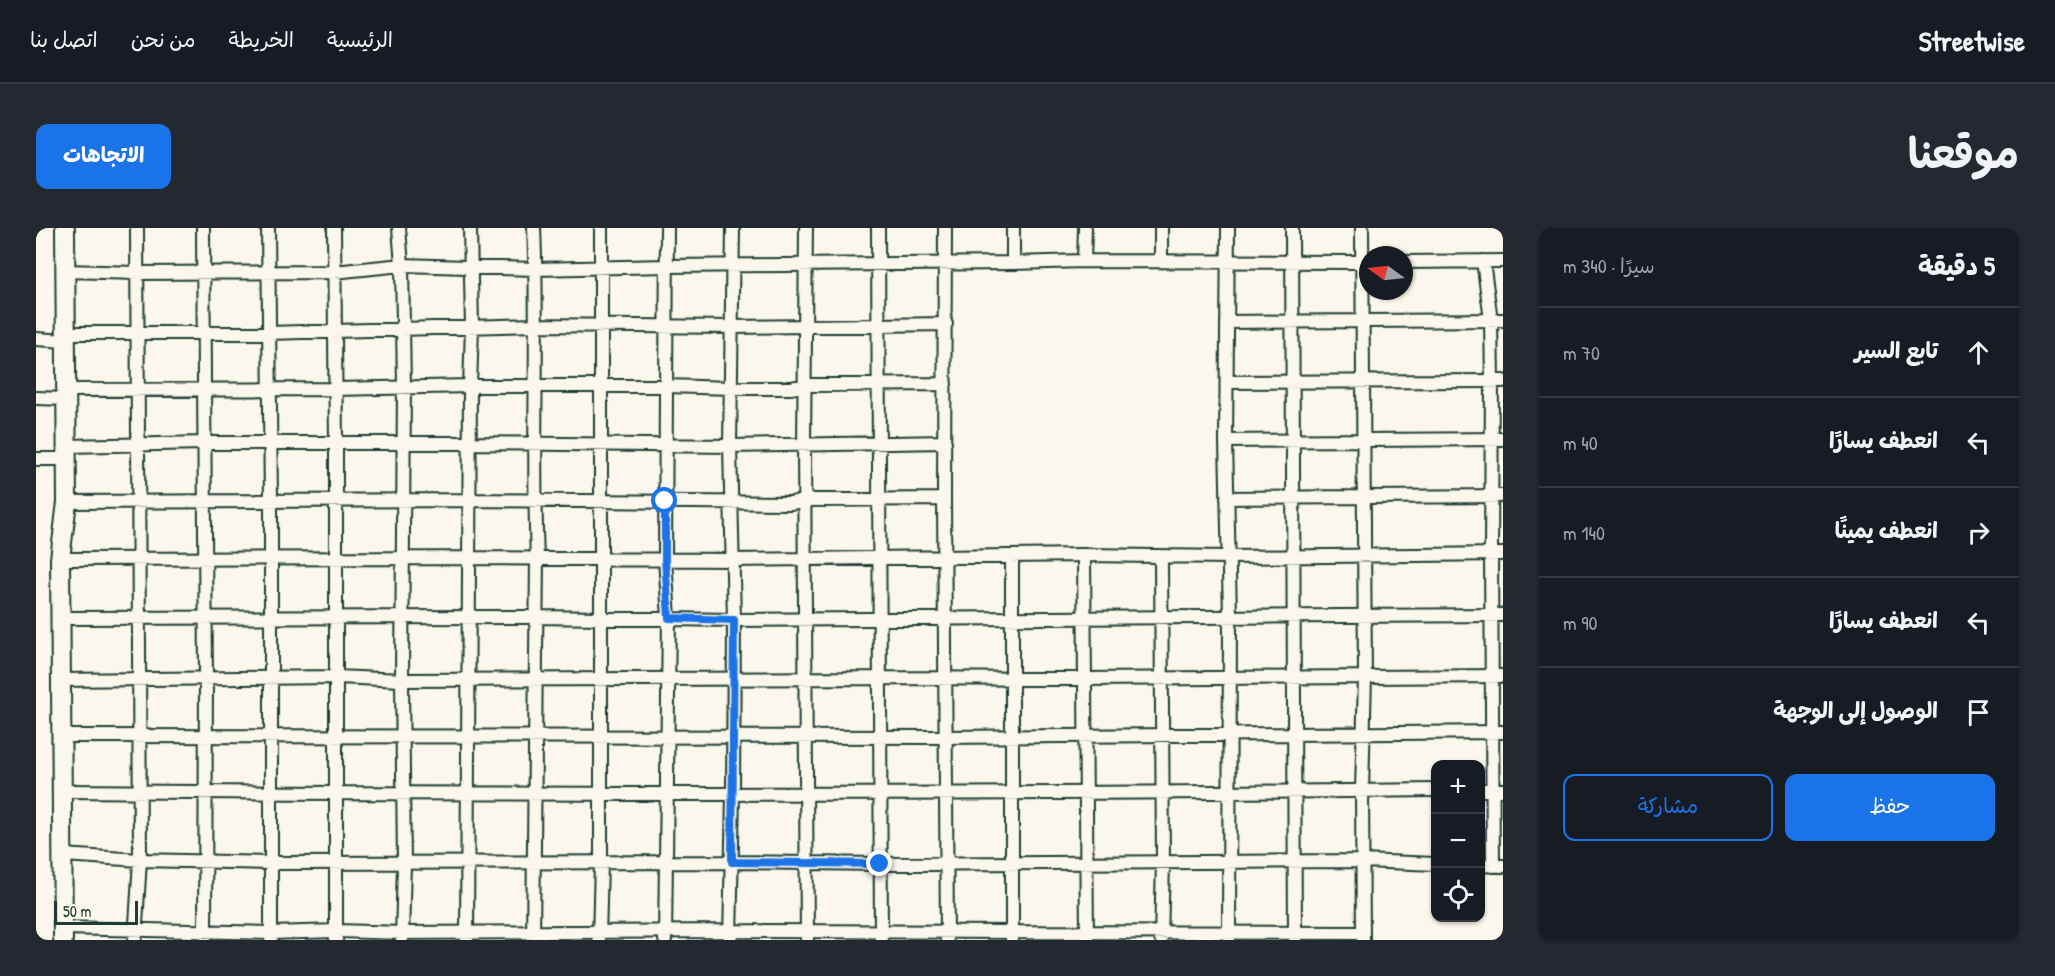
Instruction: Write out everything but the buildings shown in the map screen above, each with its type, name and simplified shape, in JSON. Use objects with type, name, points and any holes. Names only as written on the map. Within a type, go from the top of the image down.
[{"type":"street","points":[[65,228],[67,502],[60,559],[63,934],[1363,937],[1364,300]]},
{"type":"street","points":[[135,934],[141,861],[137,228]]},
{"type":"street","points":[[203,228],[206,500],[205,935]]},
{"type":"street","points":[[268,228],[272,500],[271,936]]},
{"type":"street","points":[[334,228],[337,935]]},
{"type":"street","points":[[399,228],[405,386],[402,936]]},
{"type":"street","points":[[468,936],[469,443],[472,327],[470,228]]},
{"type":"street","points":[[534,228],[536,269],[534,501],[537,558],[534,936]]},
{"type":"street","points":[[599,936],[602,679],[601,228]]},
{"type":"street","points":[[665,936],[669,618],[665,559],[667,228]]},
{"type":"street","points":[[730,936],[734,620],[730,446],[733,228]]},
{"type":"street","points":[[806,228],[807,326],[804,445],[808,737],[807,936]]},
{"type":"street","points":[[878,228],[881,936]]},
{"type":"street","points":[[945,228],[944,557],[947,936]]},
{"type":"street","points":[[1013,228],[1013,263]]},
{"type":"street","points":[[1084,228],[1084,261]]},
{"type":"street","points":[[1161,228],[1161,261]]},
{"type":"street","points":[[1228,228],[1226,441],[1230,616],[1229,936]]},
{"type":"street","points":[[1292,228],[1295,936]]},
{"type":"street","points":[[1362,228],[1364,246]]},
{"type":"street","points":[[65,271],[334,272],[402,265],[472,269],[602,269],[667,266],[1084,261],[1359,262]]},
{"type":"street","points":[[1413,261],[1503,261]]},
{"type":"street","points":[[1484,261],[1497,320],[1498,381],[1498,732],[1492,790],[1492,866]]},
{"type":"street","points":[[1227,321],[1497,320]]},
{"type":"street","points":[[36,339],[138,333],[334,332],[536,325],[733,327],[946,324]]},
{"type":"street","points":[[1227,382],[1498,381]]},
{"type":"street","points":[[36,398],[138,390],[336,389],[405,386],[791,388],[806,385],[945,384]]},
{"type":"street","points":[[1226,441],[1497,439]]},
{"type":"street","points":[[36,459],[67,452],[138,444],[535,443],[730,446],[945,442]]},
{"type":"street","points":[[1227,498],[1497,496]]},
{"type":"street","points":[[67,502],[470,500],[791,503],[806,500],[944,499]]},
{"type":"street","points":[[60,559],[271,557],[732,560],[1084,555],[1161,557],[1497,554]]},
{"type":"street","points":[[1084,555],[1087,936]]},
{"type":"street","points":[[1012,557],[1012,936]]},
{"type":"street","points":[[1161,557],[1163,862],[1161,936]]},
{"type":"street","points":[[60,618],[536,617],[734,620],[1497,615]]},
{"type":"street","points":[[60,680],[337,677],[402,680],[880,678],[945,680],[1497,676]]},
{"type":"street","points":[[62,736],[1012,737],[1498,732]]},
{"type":"street","points":[[62,791],[337,795],[534,793],[1085,795],[1431,790]]},
{"type":"street","points":[[63,855],[141,861],[271,863],[947,864],[1362,861],[1431,864]]},
{"type":"route","points":[[665,501],[665,559],[669,618],[734,620],[732,862],[880,864]]}]
